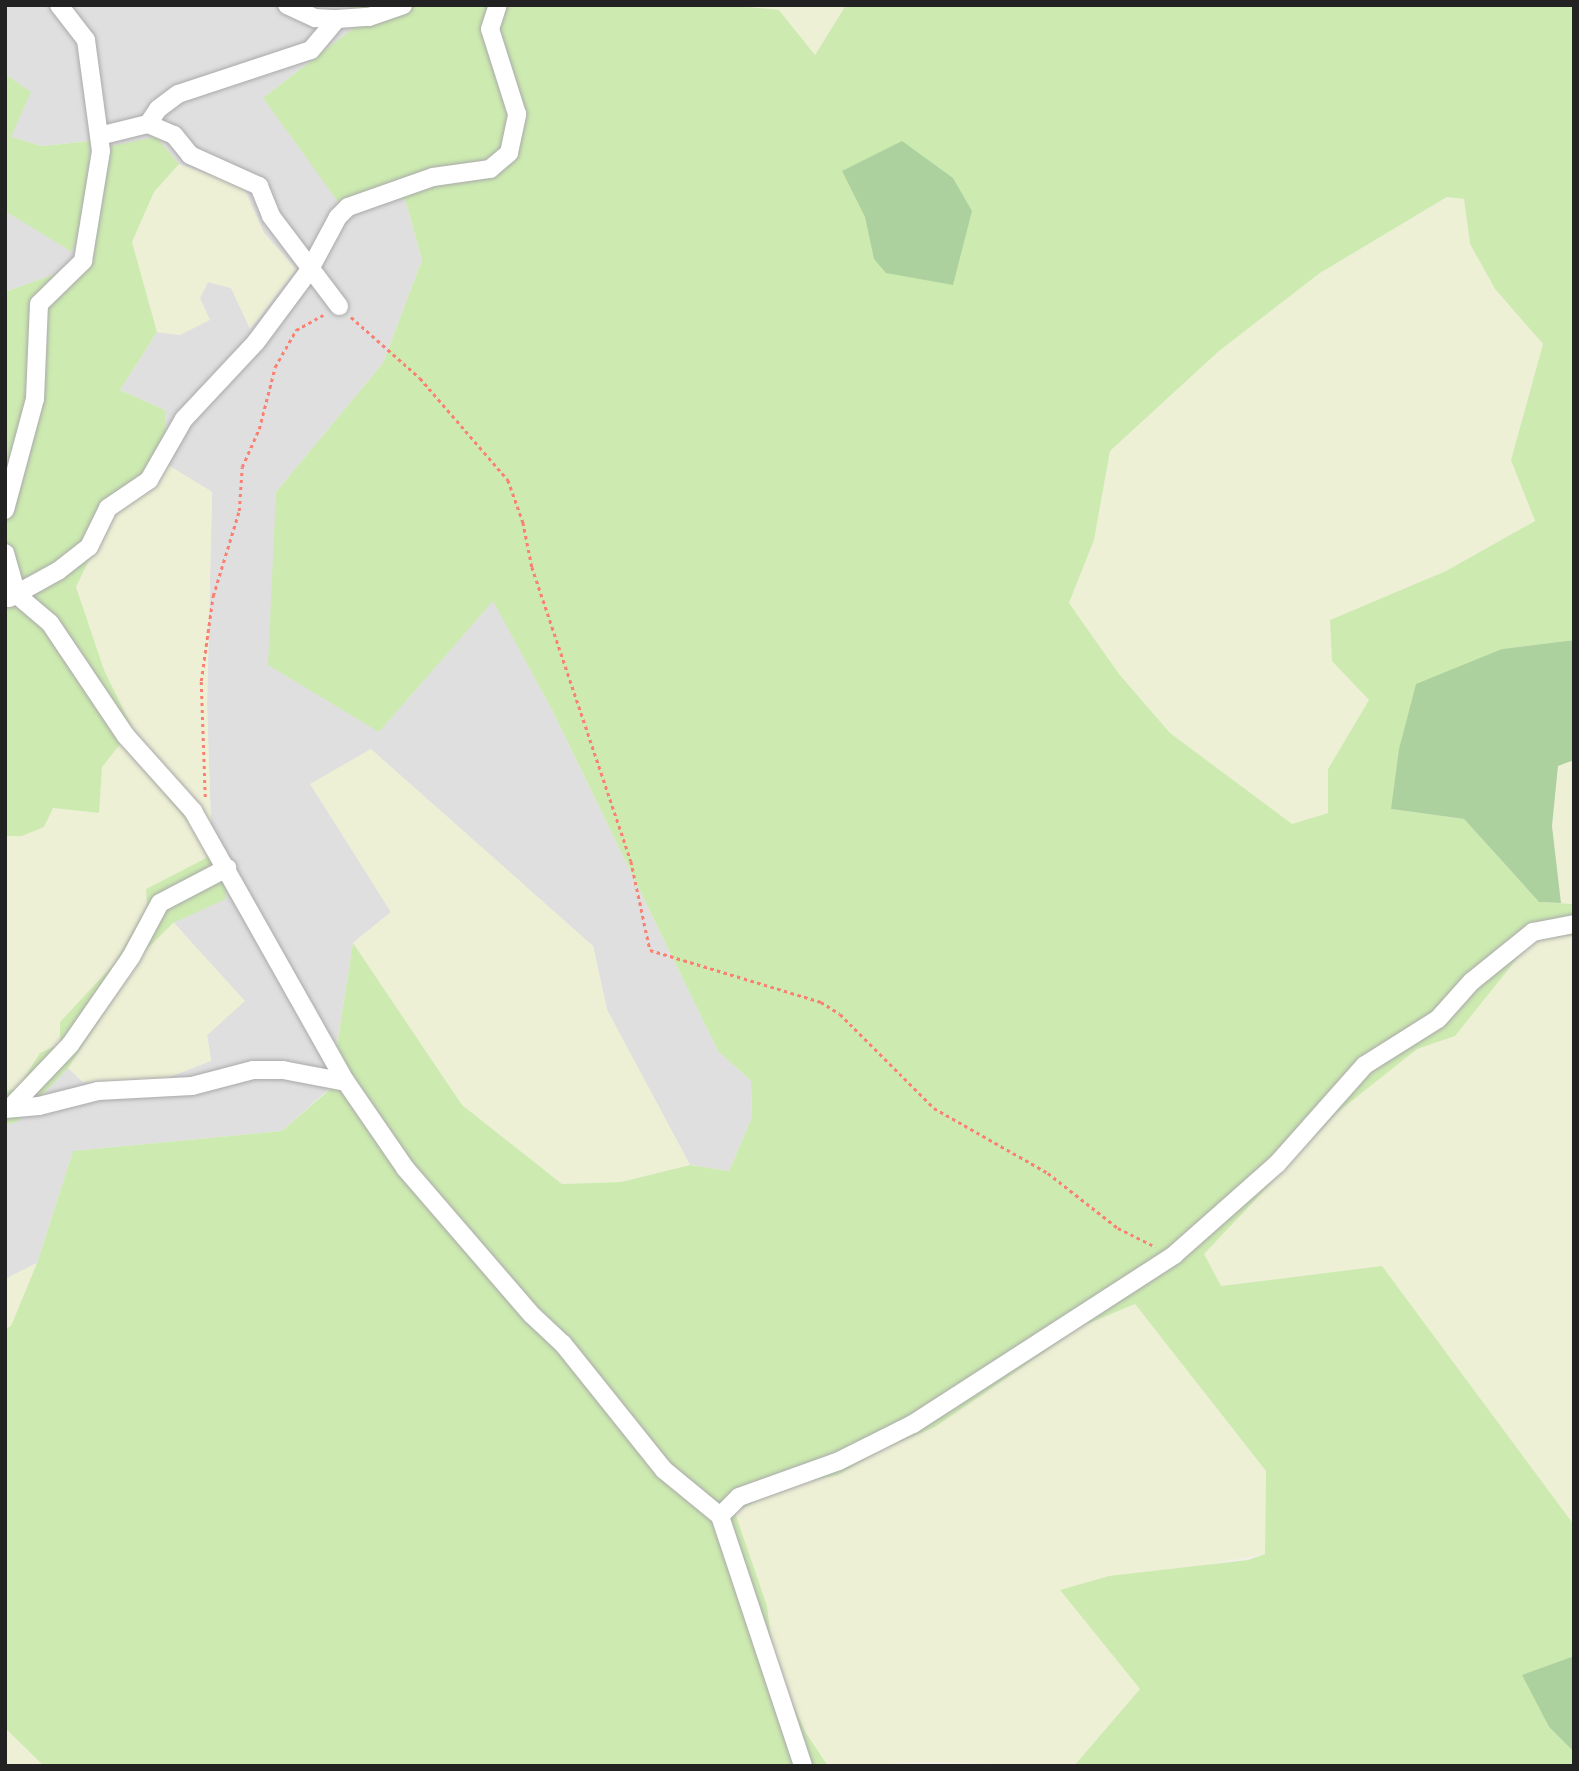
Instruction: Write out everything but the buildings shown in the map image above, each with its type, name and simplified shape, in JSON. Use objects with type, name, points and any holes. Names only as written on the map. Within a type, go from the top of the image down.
[{"type":"street","points":[[5,510],[35,399],[39,304],[83,261],[92,216],[99,136],[86,40],[59,5]]},
{"type":"street","points":[[288,5],[315,18],[337,19],[369,17],[403,5]]},
{"type":"street","points":[[9,596],[58,572],[89,547],[108,508],[149,480],[184,419],[256,342],[309,271],[338,217],[348,207],[433,177],[490,169],[509,153],[516,114],[490,29],[498,5]]},
{"type":"street","points":[[99,136],[148,124],[178,94],[311,50],[337,19]]},
{"type":"street","points":[[148,124],[174,135],[190,155],[259,186],[271,216],[309,271],[339,306]]},
{"type":"street","points":[[5,553],[9,596]]},
{"type":"street","points":[[9,596],[50,623],[126,736],[204,828],[346,1082],[405,1168],[532,1315],[564,1344],[664,1470],[720,1516],[803,1766]]},
{"type":"street","points":[[8,1108],[70,1045],[131,957],[160,903],[227,868]]},
{"type":"street","points":[[720,1516],[739,1497],[839,1461],[913,1424],[1174,1255],[1277,1164],[1365,1065],[1438,1019],[1471,982],[1533,932],[1574,924]]},
{"type":"street","points":[[8,1108],[39,1107],[98,1091],[192,1086],[253,1070],[283,1070],[346,1082]]},
{"type":"path","points":[[204,828],[201,681],[213,596],[239,511],[242,467],[259,429],[275,367],[296,330],[339,306],[420,378],[508,481],[523,522],[532,567],[631,861],[650,950],[821,1002],[840,1014],[934,1108],[1048,1173],[1118,1228],[1174,1255]]},
{"type":"shaded area","points":[[5,5],[349,5],[355,27],[263,98],[301,148],[405,199],[422,260],[383,363],[276,492],[379,732],[493,600],[552,710],[718,1051],[751,1081],[752,1117],[729,1171],[690,1165],[607,1010],[593,946],[311,784],[391,912],[353,943],[330,1088],[282,1131],[73,1151],[37,1263],[5,1279],[5,1125],[17,1122],[68,1068],[83,1082],[211,1061],[207,1035],[244,1001],[173,922],[225,899],[223,846],[211,825],[207,705],[212,492],[166,464],[165,410],[120,390],[157,332],[180,335],[208,282],[231,288],[251,328],[296,269],[264,233],[243,186],[179,164],[156,137],[91,261],[5,292],[5,211],[72,251],[89,141],[42,146],[10,137],[30,92],[5,74]]},
{"type":"green space","points":[[349,5],[729,5],[779,10],[815,55],[846,5],[1574,5],[1574,640],[1502,649],[1391,809],[1464,819],[1539,902],[1574,904],[1574,935],[1531,941],[1455,1036],[1417,1049],[1339,1111],[1204,1254],[1221,1286],[1382,1266],[1574,1525],[1574,1656],[1523,1675],[1549,1727],[1574,1752],[1574,1766],[1074,1766],[1140,1689],[1060,1590],[1109,1576],[1248,1560],[1265,1554],[1266,1471],[1135,1304],[1082,1326],[935,1427],[881,1450],[838,1475],[780,1488],[735,1513],[767,1606],[774,1664],[806,1733],[828,1766],[44,1766],[5,1728],[5,1329],[11,1326],[37,1263],[73,1151],[282,1131],[330,1089],[353,943],[462,1105],[562,1184],[621,1182],[690,1165],[729,1171],[752,1117],[751,1081],[718,1051],[552,710],[493,601],[379,732],[268,665],[276,492],[383,363],[422,260],[405,199],[339,203],[263,98],[355,27]],"holes":[[[1447,197],[1464,199],[1470,244],[1495,289],[1543,344],[1511,460],[1535,521],[1446,571],[1330,620],[1332,661],[1369,700],[1328,769],[1328,813],[1292,824],[1170,733],[1119,674],[1069,603],[1094,540],[1110,451],[1219,351],[1320,273]]]},
{"type":"green space","points":[[729,5],[846,5],[815,55],[779,10]]},
{"type":"green space","points":[[5,74],[31,92],[11,137],[42,146],[90,141],[86,208],[72,252],[5,211]]},
{"type":"green space","points":[[156,137],[179,164],[154,192],[132,242],[157,332],[120,390],[165,410],[166,464],[112,513],[76,587],[104,670],[135,733],[211,825],[223,846],[226,899],[173,923],[145,951],[68,1068],[17,1122],[5,1125],[5,1091],[17,1089],[40,1053],[60,1044],[60,1022],[114,964],[147,906],[146,889],[208,857],[198,834],[121,743],[102,767],[99,813],[53,808],[44,827],[22,836],[5,836],[5,292],[91,261],[111,146]]},
{"type":"green space","points":[[902,141],[953,178],[972,211],[953,285],[886,273],[874,259],[865,217],[842,171]]},
{"type":"green space","points":[[179,164],[243,186],[264,233],[296,269],[250,329],[231,288],[208,282],[200,298],[210,320],[180,335],[157,332],[132,242],[154,192]]},
{"type":"green space","points":[[1448,197],[1464,198],[1470,244],[1495,289],[1543,344],[1511,460],[1535,521],[1446,571],[1332,661],[1369,700],[1328,769],[1328,813],[1292,824],[1170,733],[1119,674],[1069,603],[1094,540],[1110,451],[1219,351],[1320,273]]},
{"type":"green space","points":[[166,464],[212,492],[207,705],[211,825],[135,733],[104,670],[76,587],[112,513]]},
{"type":"green space","points":[[1574,640],[1574,760],[1558,766],[1552,826],[1561,903],[1539,902],[1464,819],[1391,809],[1399,749],[1416,684],[1502,649]]},
{"type":"green space","points":[[121,743],[198,834],[208,857],[146,889],[147,906],[114,964],[60,1022],[60,1044],[16,1089],[5,1091],[5,836],[22,836],[52,808],[99,813],[101,767]]},
{"type":"green space","points":[[371,749],[593,946],[607,1010],[690,1165],[621,1182],[562,1184],[462,1105],[353,943],[391,912],[310,784]]},
{"type":"green space","points":[[1574,760],[1574,904],[1561,903],[1552,826],[1558,766]]},
{"type":"green space","points":[[173,922],[245,1001],[207,1035],[211,1061],[160,1081],[83,1082],[68,1068],[145,951]]},
{"type":"green space","points":[[1574,935],[1574,1525],[1382,1266],[1221,1286],[1203,1254],[1339,1111],[1417,1048],[1455,1036],[1531,941]]},
{"type":"green space","points":[[37,1263],[11,1327],[5,1329],[5,1279]]},
{"type":"green space","points":[[1135,1304],[1266,1471],[1265,1554],[1061,1591],[1140,1689],[1074,1766],[930,1762],[828,1766],[806,1733],[774,1664],[735,1514],[780,1488],[838,1475],[1082,1326]]},
{"type":"green space","points":[[1574,1656],[1574,1752],[1549,1727],[1522,1675]]},
{"type":"green space","points":[[5,1728],[44,1766],[5,1766]]}]
